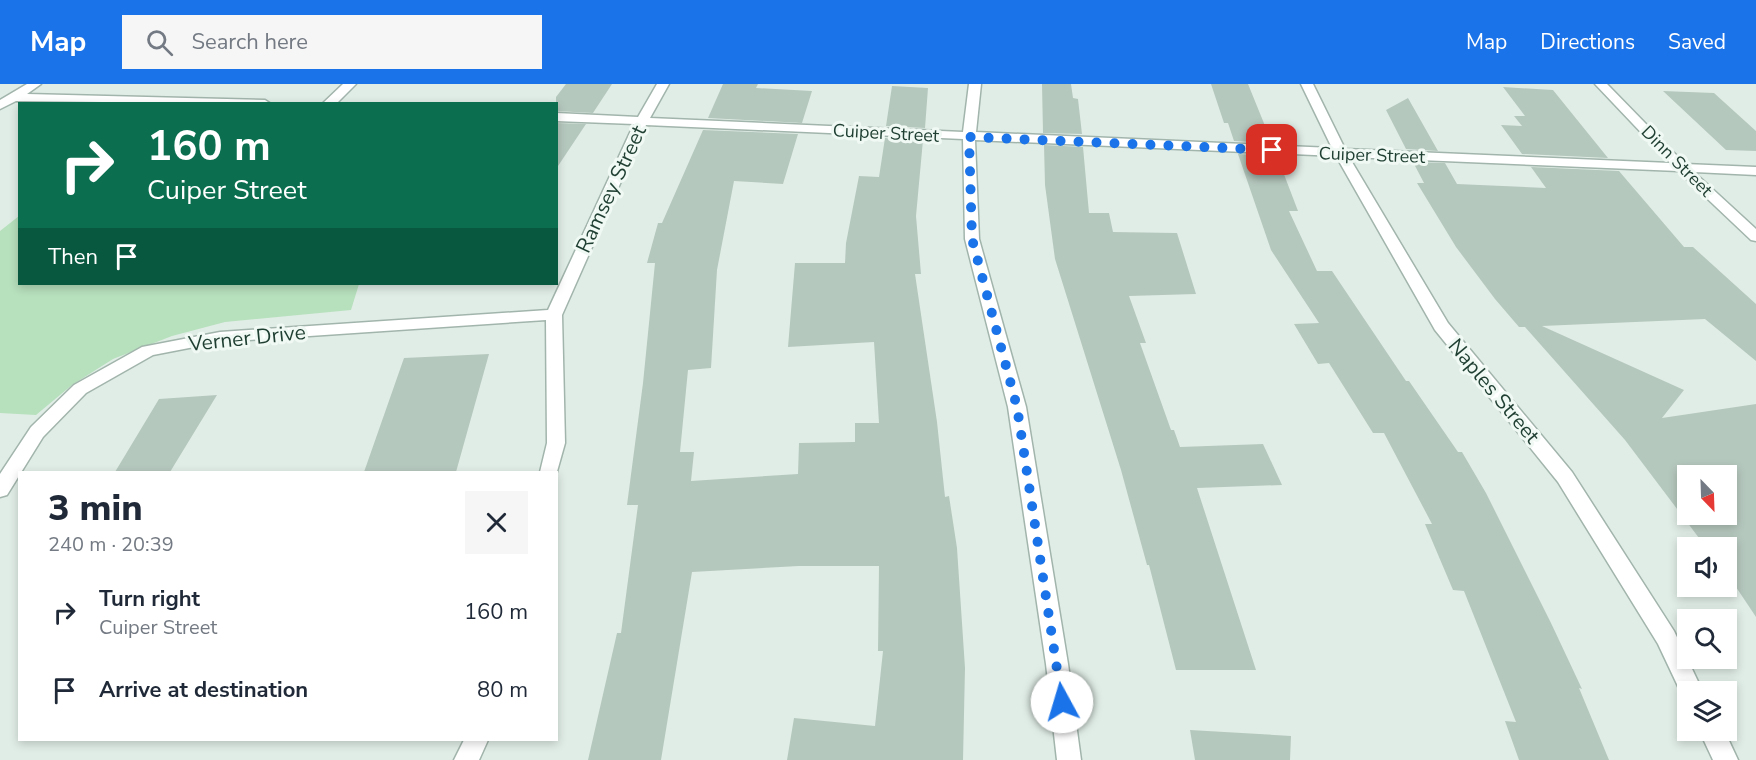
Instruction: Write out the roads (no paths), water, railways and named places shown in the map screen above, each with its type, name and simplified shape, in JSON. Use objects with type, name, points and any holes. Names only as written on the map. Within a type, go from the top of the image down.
[{"type":"street","points":[[0,105],[35,84]]},
{"type":"street","points":[[330,102],[350,84]]},
{"type":"street","name":"Ramsey Street","points":[[549,471],[556,443],[554,315],[642,121],[663,84]]},
{"type":"street","points":[[975,84],[969,137],[972,239],[1017,407],[1058,664],[1069,760]]},
{"type":"street","name":"Naples Street","points":[[1307,84],[1341,154],[1441,326],[1565,477],[1666,639],[1687,681]]},
{"type":"street","name":"Dinn Street","points":[[1600,84],[1682,168],[1756,237]]},
{"type":"street","points":[[14,97],[194,102]]},
{"type":"street","name":"Cuiper Street","points":[[558,117],[1756,171]]},
{"type":"street","name":"Verner Drive","points":[[0,490],[37,432],[80,389],[148,351],[220,337],[554,315]]},
{"type":"street","points":[[466,760],[476,741]]},
{"type":"street","points":[[1716,741],[1726,760]]}]
